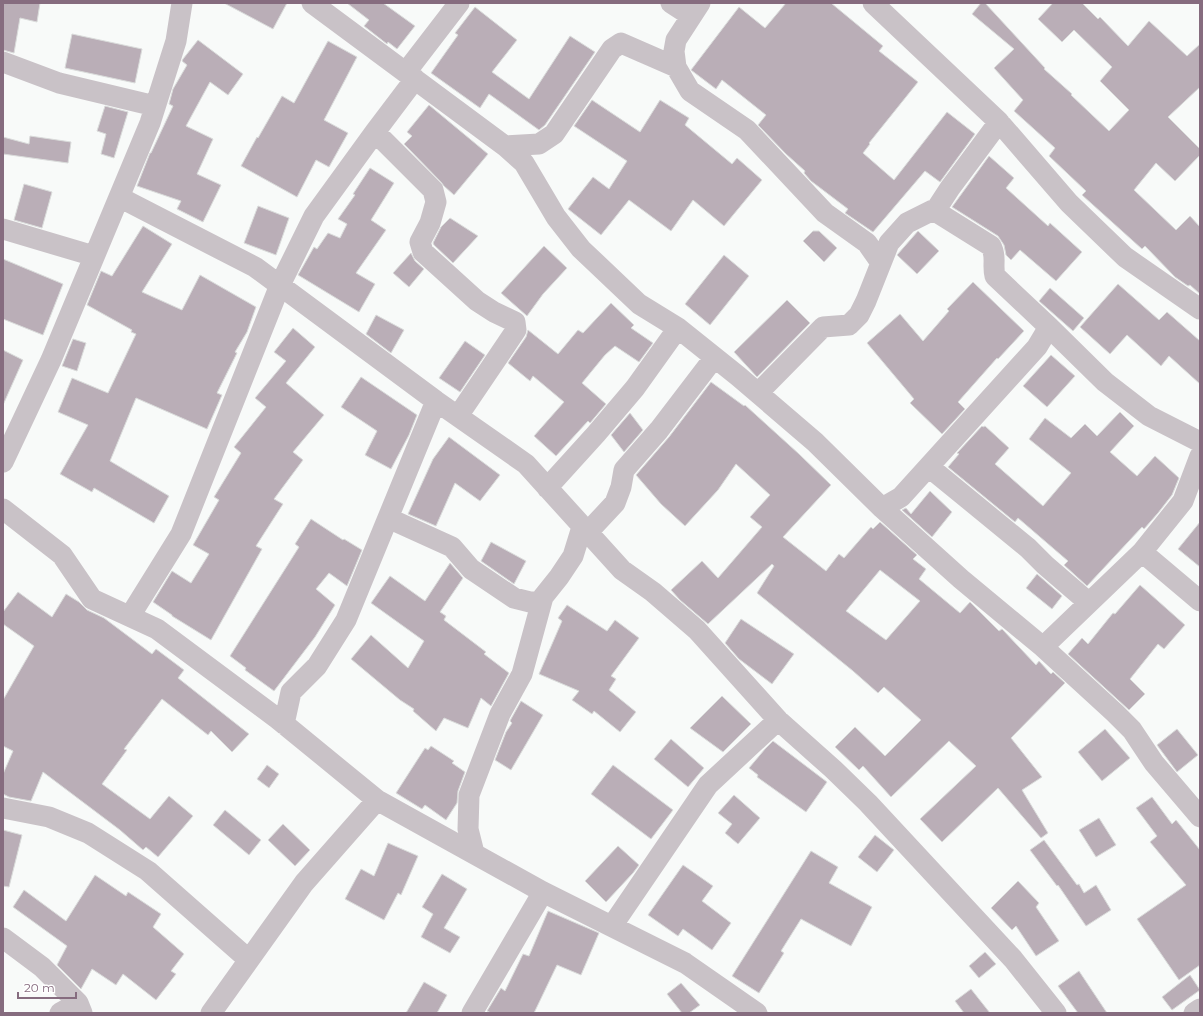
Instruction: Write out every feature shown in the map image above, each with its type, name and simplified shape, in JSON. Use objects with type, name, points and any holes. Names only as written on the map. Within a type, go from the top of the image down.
[{"type":"street","points":[[3,462],[51,360],[155,106],[176,41],[182,3]]},
{"type":"street","points":[[312,3],[505,146],[524,163],[556,217],[580,249],[638,304],[678,328],[816,442],[882,508],[961,579],[1043,647],[1132,730],[1154,763],[1200,817]]},
{"type":"street","points":[[130,616],[181,534],[280,285],[314,216],[375,132],[410,76],[459,3]]},
{"type":"street","points":[[671,3],[696,9],[676,40],[674,52],[676,67],[690,91],[747,130],[825,213],[867,243],[881,263]]},
{"type":"street","points":[[874,3],[999,122],[1069,203],[1125,257],[1200,309]]},
{"type":"street","points":[[505,146],[538,144],[554,134],[612,49],[621,43],[676,67]]},
{"type":"street","points":[[3,62],[59,83],[155,106]]},
{"type":"street","points":[[935,211],[950,188],[999,122]]},
{"type":"street","points":[[375,132],[433,190],[436,202],[430,223],[420,242],[423,252],[477,301],[514,322],[516,330],[458,416]]},
{"type":"street","points":[[119,197],[255,267],[436,401],[526,464],[622,570],[653,592],[697,630],[778,720],[833,769],[868,803],[1013,959],[1056,1013]]},
{"type":"street","points":[[758,393],[823,327],[849,325],[859,315],[889,243],[906,223],[933,210],[991,246],[995,253],[993,268],[995,276],[1105,382],[1150,416],[1200,442]]},
{"type":"street","points":[[3,229],[94,256]]},
{"type":"street","points":[[882,508],[901,498],[1037,347],[1049,327]]},
{"type":"street","points":[[547,488],[635,388],[678,328]]},
{"type":"street","points":[[474,853],[468,829],[469,795],[500,714],[522,674],[543,596],[559,577],[573,556],[585,530],[615,504],[621,487],[624,470],[659,430],[714,358]]},
{"type":"street","points":[[284,724],[292,692],[317,666],[346,620],[436,401]]},
{"type":"street","points":[[1043,647],[1088,602],[1142,552],[1183,501],[1200,456]]},
{"type":"street","points":[[929,467],[1028,548],[1045,565],[1088,602]]},
{"type":"street","points":[[3,509],[62,555],[92,599],[157,630],[284,724],[377,800],[543,892],[685,962],[757,1013]]},
{"type":"street","points":[[388,518],[452,547],[470,569],[514,598],[530,602],[541,601]]},
{"type":"street","points":[[1142,552],[1200,601]]},
{"type":"street","points":[[612,926],[708,785],[778,720]]},
{"type":"street","points":[[210,1013],[304,883],[377,800]]},
{"type":"street","points":[[3,808],[49,817],[88,833],[148,871],[249,960]]},
{"type":"street","points":[[472,1013],[543,892]]},
{"type":"street","points":[[3,938],[42,967],[73,1010]]},
{"type":"street","points":[[1194,1013],[1200,1009]]},
{"type":"building","points":[[3,3],[40,3],[37,22],[20,18],[14,53],[3,50]]},
{"type":"building","points":[[224,3],[287,3],[273,29]]},
{"type":"building","points":[[347,3],[383,3],[415,26],[397,49],[388,42],[387,44],[364,26],[369,20]]},
{"type":"building","points":[[786,3],[831,3],[883,46],[879,51],[918,82],[869,143],[870,144],[863,153],[894,180],[947,112],[975,134],[940,182],[925,171],[873,232],[845,213],[848,209],[811,181],[804,173],[805,171],[758,125],[766,115],[722,80],[716,89],[691,70],[739,7],[765,28]]},
{"type":"building","points":[[981,3],[985,3],[1045,68],[1044,69],[1072,94],[1071,95],[1109,131],[1129,110],[1100,81],[1112,67],[1074,30],[1062,42],[1038,19],[1053,3],[1082,3],[1098,19],[1100,17],[1128,46],[1149,21],[1187,56],[1200,44],[1200,87],[1168,117],[1200,149],[1200,155],[1175,181],[1156,163],[1134,190],[1176,230],[1190,216],[1200,227],[1200,294],[1190,285],[1188,286],[1175,277],[1145,246],[1142,249],[1082,195],[1086,191],[1049,156],[1055,148],[1014,111],[1023,100],[994,68],[1014,49],[972,14]]},
{"type":"building","points":[[475,7],[517,40],[492,72],[529,99],[570,36],[595,52],[545,125],[539,130],[489,94],[480,108],[431,73],[458,35],[455,33]]},
{"type":"building","points":[[72,34],[142,49],[135,83],[65,68]]},
{"type":"building","points":[[198,40],[243,74],[228,95],[210,82],[186,126],[213,139],[197,174],[221,185],[203,222],[177,209],[181,201],[137,186],[150,153],[173,106],[169,104],[173,89],[187,65],[182,61]]},
{"type":"building","points":[[328,41],[357,57],[324,120],[348,133],[329,167],[316,160],[297,197],[241,166],[282,96],[294,103]]},
{"type":"building","points":[[592,100],[640,132],[660,100],[689,118],[685,125],[732,164],[737,158],[762,180],[724,226],[693,200],[671,231],[629,200],[601,235],[568,209],[593,177],[609,189],[627,161],[574,126]]},
{"type":"building","points":[[429,105],[488,154],[454,195],[404,144],[412,136],[407,132]]},
{"type":"building","points":[[105,106],[128,112],[114,158],[101,154],[106,134],[97,131]]},
{"type":"building","points":[[30,136],[71,142],[68,163],[3,154],[3,137],[29,144]]},
{"type":"building","points":[[989,156],[1014,178],[1006,188],[1048,226],[1050,223],[1082,252],[1056,281],[1020,250],[1011,260],[1006,255],[1004,245],[998,236],[952,207]]},
{"type":"building","points":[[370,168],[394,183],[371,220],[386,230],[356,273],[375,284],[359,312],[298,275],[314,247],[317,249],[328,233],[340,238],[347,224],[338,219],[355,195],[353,194]]},
{"type":"building","points":[[24,184],[52,192],[42,228],[14,220]]},
{"type":"building","points":[[258,206],[289,218],[276,255],[244,243]]},
{"type":"building","points":[[450,218],[478,236],[453,263],[433,243],[441,227]]},
{"type":"building","points":[[143,226],[172,244],[142,292],[182,310],[200,275],[256,307],[247,332],[235,352],[237,353],[217,393],[222,395],[207,429],[136,398],[110,461],[169,496],[154,523],[94,488],[92,492],[60,474],[88,425],[58,412],[72,378],[108,393],[136,334],[131,332],[132,330],[87,305],[101,271],[112,276]]},
{"type":"building","points":[[813,231],[819,231],[837,248],[824,262],[803,241]]},
{"type":"building","points":[[918,231],[939,251],[917,274],[897,255]]},
{"type":"building","points":[[544,246],[567,268],[543,294],[527,316],[501,293]]},
{"type":"building","points":[[411,253],[415,261],[424,269],[409,287],[393,273]]},
{"type":"building","points":[[724,255],[749,276],[710,325],[685,304]]},
{"type":"building","points":[[3,259],[63,284],[43,335],[3,319]]},
{"type":"building","points":[[973,282],[1024,331],[998,359],[997,358],[958,402],[965,409],[942,434],[910,403],[914,399],[867,343],[900,314],[923,341],[949,311],[947,309]]},
{"type":"building","points":[[1118,284],[1159,320],[1167,312],[1200,341],[1200,384],[1169,356],[1161,366],[1127,335],[1110,354],[1080,327]]},
{"type":"building","points":[[1050,288],[1084,318],[1073,331],[1039,301]]},
{"type":"building","points":[[787,300],[810,323],[757,377],[734,352]]},
{"type":"building","points":[[611,303],[634,325],[631,328],[653,343],[639,362],[615,346],[605,355],[582,383],[606,404],[590,423],[588,421],[556,456],[534,436],[564,402],[533,376],[530,381],[508,363],[526,337],[528,330],[558,354],[578,330],[583,333]]},
{"type":"building","points":[[376,315],[404,330],[391,353],[366,334]]},
{"type":"building","points":[[293,328],[315,347],[286,383],[324,415],[293,452],[303,460],[274,499],[283,504],[256,546],[262,549],[211,640],[172,616],[153,602],[172,571],[191,583],[209,554],[193,545],[219,500],[214,497],[241,453],[234,447],[266,407],[255,398],[286,361],[274,352]]},
{"type":"building","points":[[73,339],[86,343],[77,371],[62,366]]},
{"type":"building","points":[[465,341],[485,355],[460,392],[439,378]]},
{"type":"building","points":[[3,350],[23,360],[3,405]]},
{"type":"building","points":[[1051,355],[1075,376],[1047,407],[1023,386]]},
{"type":"building","points":[[361,377],[417,415],[409,435],[391,469],[365,455],[377,431],[341,407]]},
{"type":"building","points":[[711,382],[744,406],[745,405],[831,485],[783,537],[826,571],[839,554],[844,558],[871,527],[873,529],[880,522],[917,555],[913,559],[926,569],[919,579],[960,613],[970,602],[999,631],[1002,629],[1036,665],[1039,661],[1051,674],[1053,672],[1065,683],[1011,738],[1042,777],[1022,790],[1048,833],[1041,838],[998,788],[942,842],[920,819],[976,766],[949,741],[891,797],[863,766],[859,770],[835,747],[855,727],[885,756],[921,720],[884,687],[878,693],[757,593],[774,566],[772,564],[708,624],[680,600],[671,590],[702,561],[718,578],[762,527],[750,517],[770,495],[736,464],[718,490],[685,526],[661,504],[636,475],[669,437]],"holes":[[[880,570],[920,601],[886,640],[846,611]]]},
{"type":"building","points":[[1120,412],[1134,426],[1110,452],[1137,476],[1155,456],[1179,478],[1172,495],[1158,513],[1144,529],[1142,527],[1087,586],[1064,565],[1068,561],[1018,518],[1015,522],[948,467],[959,454],[957,453],[982,426],[985,426],[1009,448],[995,464],[1043,506],[1071,473],[1029,439],[1045,418],[1071,438],[1085,424],[1097,436]]},
{"type":"building","points":[[630,413],[643,430],[624,452],[611,435]]},
{"type":"building","points":[[449,437],[500,475],[480,501],[455,483],[436,526],[408,514],[433,459]]},
{"type":"building","points":[[930,491],[952,512],[932,537],[902,510],[906,508],[911,514]]},
{"type":"building","points":[[311,519],[343,540],[344,539],[362,550],[347,586],[329,573],[316,589],[335,605],[315,637],[274,691],[245,670],[246,668],[230,656],[299,547],[295,544]]},
{"type":"building","points":[[1200,522],[1200,567],[1178,549]]},
{"type":"building","points":[[491,542],[526,561],[514,584],[481,561]]},
{"type":"building","points":[[450,563],[463,578],[440,612],[446,616],[444,620],[486,652],[484,654],[509,673],[491,706],[481,698],[468,728],[444,718],[436,731],[413,711],[414,709],[400,700],[351,659],[371,635],[408,668],[424,641],[371,603],[390,576],[425,601]]},
{"type":"building","points":[[1037,574],[1062,596],[1052,609],[1026,588]]},
{"type":"building","points":[[1140,585],[1185,625],[1164,649],[1158,644],[1130,679],[1145,694],[1129,710],[1068,654],[1082,638],[1088,644],[1113,613],[1115,614]]},
{"type":"building","points":[[18,592],[52,617],[66,594],[79,602],[87,610],[104,618],[152,654],[156,649],[184,670],[178,678],[249,734],[232,752],[211,731],[208,735],[162,699],[124,749],[127,750],[102,784],[150,819],[169,796],[193,816],[158,857],[146,847],[143,850],[120,830],[43,772],[31,801],[9,797],[3,794],[3,774],[13,751],[3,746],[3,700],[34,646],[3,624],[3,612]]},
{"type":"building","points":[[567,605],[607,631],[615,620],[639,638],[611,676],[616,679],[609,690],[636,712],[620,732],[594,711],[592,714],[572,700],[579,691],[539,674],[562,621],[558,618]]},
{"type":"building","points":[[741,619],[794,654],[772,684],[739,659],[725,643]]},
{"type":"building","points":[[722,696],[751,724],[723,752],[690,728]]},
{"type":"building","points":[[521,701],[543,715],[511,770],[495,760],[506,732],[512,723],[510,721]]},
{"type":"building","points":[[1105,729],[1130,758],[1102,781],[1078,752]]},
{"type":"building","points":[[1177,729],[1198,755],[1177,772],[1157,745]]},
{"type":"building","points":[[671,739],[704,768],[688,787],[654,759]]},
{"type":"building","points":[[773,741],[827,782],[806,812],[757,777],[758,775],[749,768]]},
{"type":"building","points":[[431,746],[454,761],[452,763],[465,772],[458,791],[457,803],[446,820],[425,805],[422,809],[396,793],[425,748],[428,750]]},
{"type":"building","points":[[267,765],[279,774],[269,788],[257,779]]},
{"type":"building","points":[[613,765],[673,810],[651,839],[591,794]]},
{"type":"building","points":[[734,795],[760,818],[738,844],[725,833],[732,824],[718,813]]},
{"type":"building","points":[[1152,797],[1172,824],[1176,820],[1200,850],[1200,965],[1179,980],[1137,919],[1186,885],[1150,842],[1157,836],[1136,808]]},
{"type":"building","points":[[225,810],[261,840],[249,855],[213,825]]},
{"type":"building","points":[[1099,818],[1116,845],[1096,857],[1079,830]]},
{"type":"building","points":[[283,824],[310,850],[295,866],[268,840]]},
{"type":"building","points":[[3,830],[22,835],[9,887],[3,886]]},
{"type":"building","points":[[875,835],[894,850],[877,872],[858,857]]},
{"type":"building","points":[[1044,840],[1077,885],[1079,884],[1084,893],[1096,885],[1111,910],[1086,926],[1058,885],[1057,886],[1030,850]]},
{"type":"building","points":[[388,843],[418,856],[401,895],[398,893],[384,920],[345,899],[361,869],[374,876]]},
{"type":"building","points":[[618,846],[639,865],[606,902],[585,881]]},
{"type":"building","points":[[811,851],[838,867],[829,883],[872,907],[851,946],[801,919],[781,951],[784,953],[759,993],[732,976]]},
{"type":"building","points":[[683,865],[713,886],[702,901],[731,923],[712,950],[683,929],[678,936],[648,915]]},
{"type":"building","points":[[442,874],[467,889],[444,928],[460,937],[450,953],[421,937],[433,914],[422,907]]},
{"type":"building","points":[[95,875],[126,896],[128,892],[161,914],[153,927],[184,954],[171,971],[176,974],[156,1000],[123,974],[116,985],[92,969],[81,989],[57,965],[67,946],[13,907],[24,890],[66,921]]},
{"type":"building","points":[[1018,881],[1039,903],[1036,907],[1059,941],[1036,956],[1016,926],[1012,930],[991,908]]},
{"type":"building","points":[[548,911],[599,933],[581,975],[557,965],[534,1013],[491,1013],[487,1011],[501,988],[505,991],[523,954],[529,956]]},
{"type":"building","points":[[985,952],[996,964],[979,978],[969,966]]},
{"type":"building","points":[[1079,971],[1107,1013],[1078,1013],[1058,986]]},
{"type":"building","points":[[1190,975],[1200,990],[1172,1010],[1162,997]]},
{"type":"building","points":[[424,982],[447,995],[437,1013],[406,1013]]},
{"type":"building","points":[[681,983],[700,1005],[689,1013],[682,1013],[667,994]]},
{"type":"building","points":[[971,989],[990,1013],[964,1013],[955,1001]]}]
